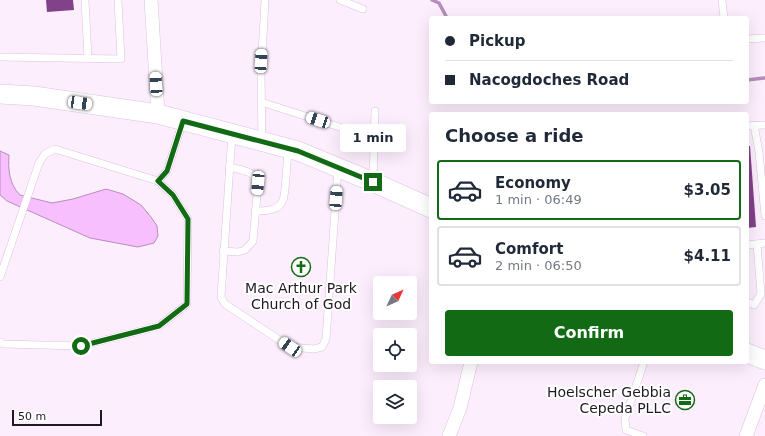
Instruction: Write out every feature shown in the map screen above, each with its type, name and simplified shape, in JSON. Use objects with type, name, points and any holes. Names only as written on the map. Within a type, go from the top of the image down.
[{"type":"main road","points":[[0,94],[34,96],[158,114],[288,149],[373,182],[429,207]]},
{"type":"main road","points":[[749,354],[765,360]]},
{"type":"street","points":[[151,0],[158,114]]},
{"type":"street","points":[[449,436],[460,408],[471,364]]},
{"type":"street","points":[[746,436],[765,385]]},
{"type":"lane","points":[[85,0],[88,58]]},
{"type":"lane","points":[[0,57],[121,59],[118,0]]},
{"type":"lane","points":[[262,142],[261,66],[265,0]]},
{"type":"lane","points":[[340,0],[363,9]]},
{"type":"lane","points":[[722,0],[724,16]]},
{"type":"lane","points":[[749,39],[765,38]]},
{"type":"lane","points":[[261,102],[374,138]]},
{"type":"lane","points":[[373,182],[375,112]]},
{"type":"lane","points":[[158,181],[167,171],[183,121]]},
{"type":"lane","points":[[765,125],[751,126],[759,152],[765,216]]},
{"type":"lane","points":[[232,134],[220,297],[225,304],[290,347],[314,349],[322,347],[326,339],[338,168]]},
{"type":"lane","points":[[0,277],[39,163],[45,154],[55,149],[158,181],[173,195],[188,219],[187,304],[159,326],[81,346],[3,344],[0,342]]},
{"type":"lane","points":[[255,211],[267,211],[278,206],[283,200],[288,149]]},
{"type":"lane","points":[[223,251],[238,252],[245,250],[253,241],[258,183],[256,178],[246,171],[229,167]]},
{"type":"lane","points":[[749,245],[765,243]]},
{"type":"lane","points":[[749,303],[754,305],[761,294],[757,244]]},
{"type":"lane","points":[[643,364],[625,419],[626,430],[643,436]]},
{"type":"shaded area","points":[[0,151],[9,155],[11,181],[16,191],[20,195],[52,203],[73,199],[106,189],[123,194],[141,205],[151,217],[157,226],[158,236],[154,243],[138,247],[90,238],[7,201],[0,195]]},
{"type":"building","points":[[46,0],[73,0],[74,10],[47,12]]},
{"type":"building","points":[[749,146],[750,146],[756,227],[749,228]]},
{"type":"waterway","points":[[432,0],[439,3],[446,16]]},
{"type":"waterway","points":[[749,80],[765,78]]},
{"type":"place","name":"Mac Arthur Park Church of God","points":[[301,267]]},
{"type":"place","name":"Hoelscher Gebbia Cepeda PLLC","points":[[685,400]]},
{"type":"route","points":[[81,346],[159,326],[187,304],[188,219],[173,195],[158,181],[167,171],[183,121],[298,151],[373,182]]}]
